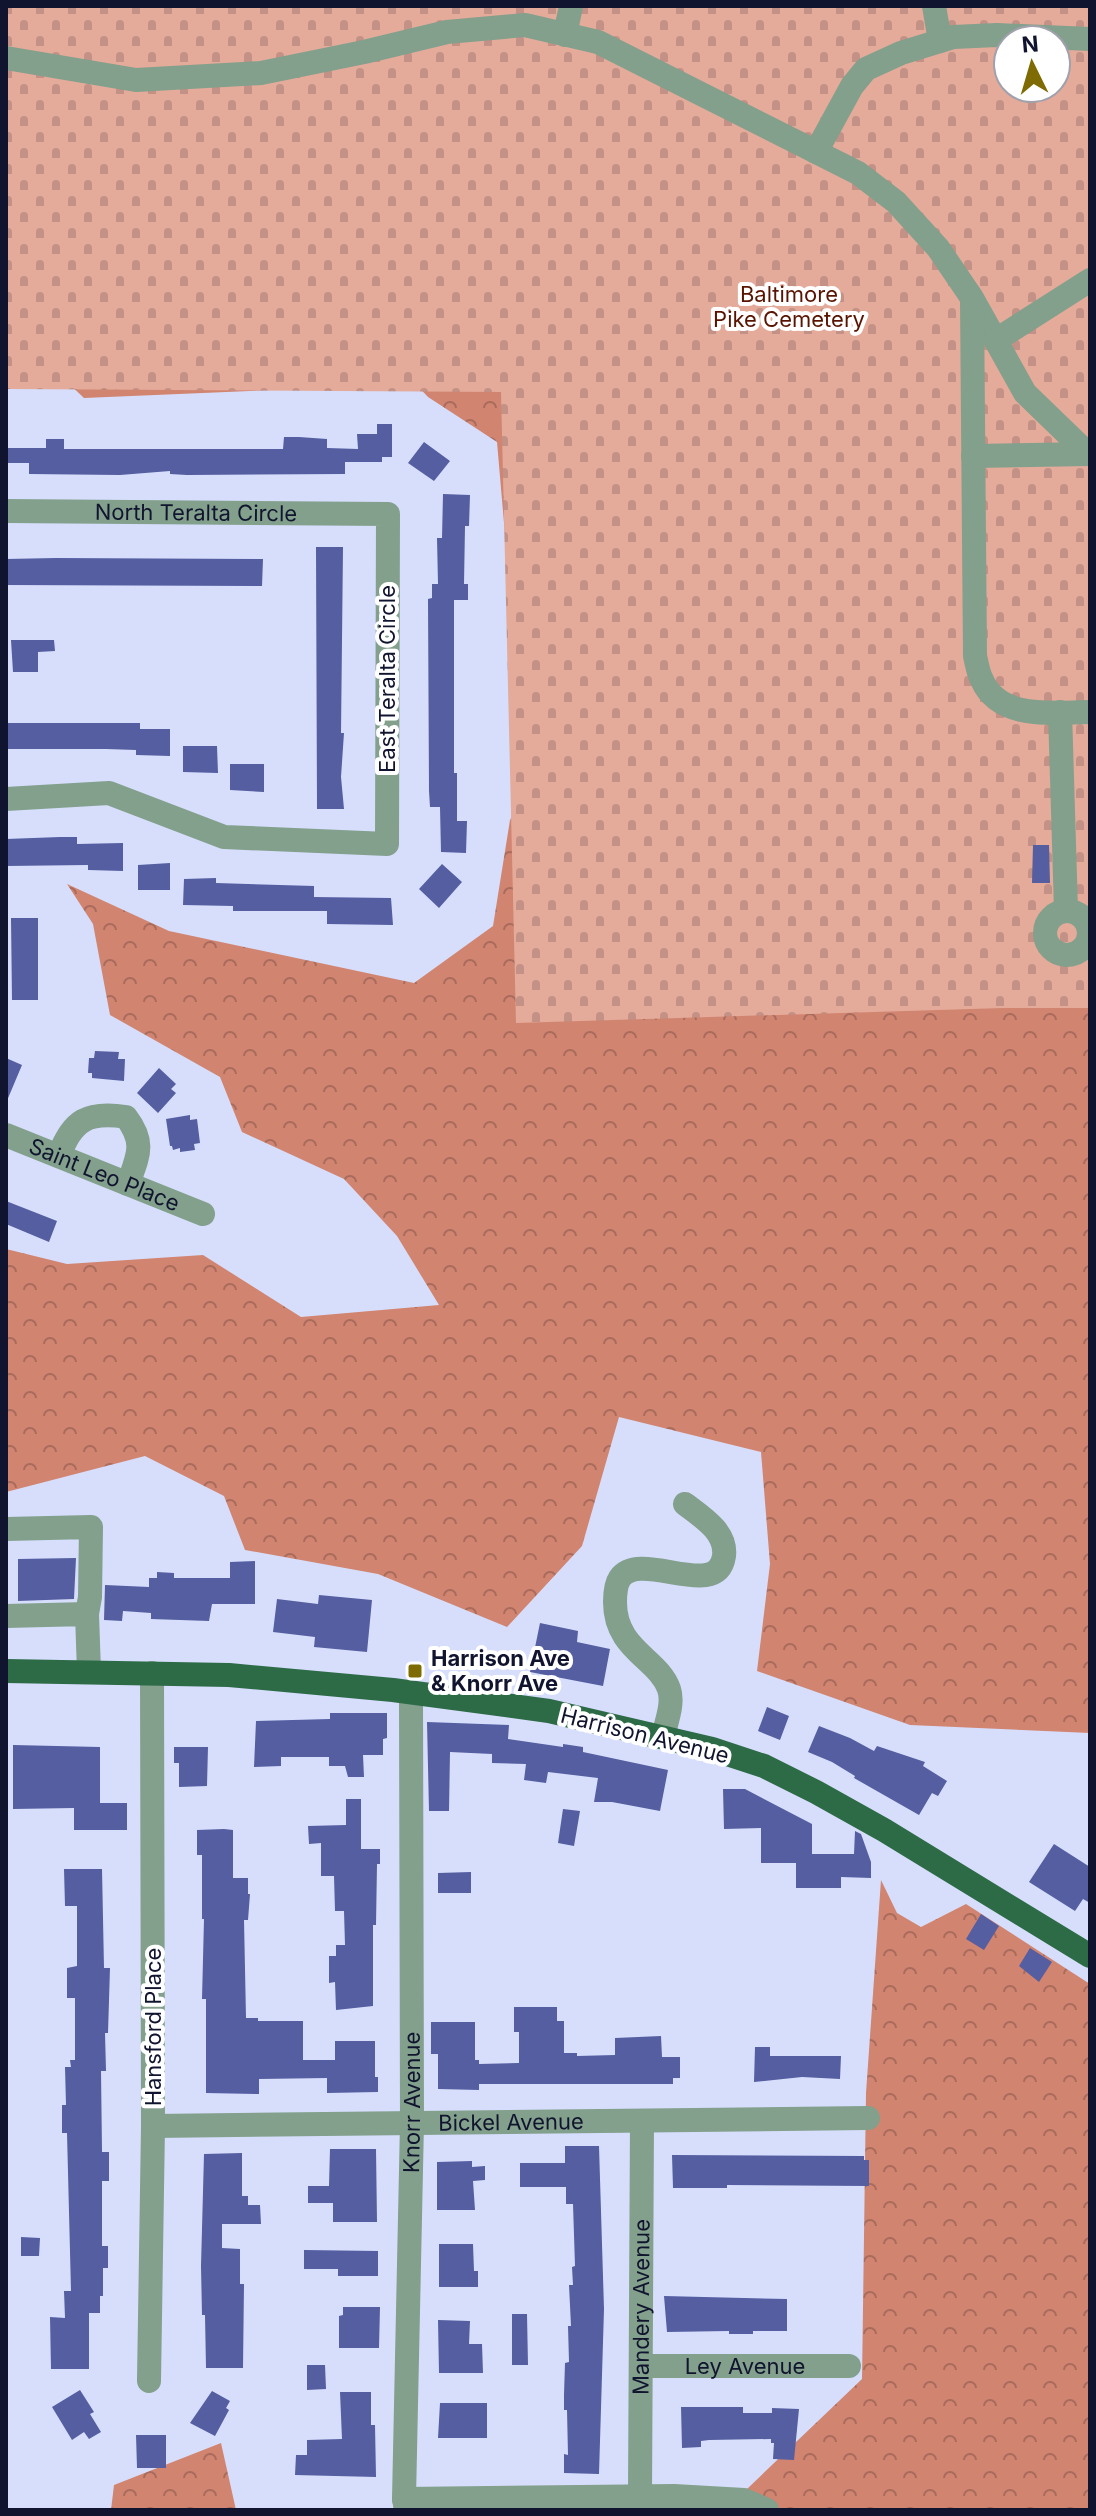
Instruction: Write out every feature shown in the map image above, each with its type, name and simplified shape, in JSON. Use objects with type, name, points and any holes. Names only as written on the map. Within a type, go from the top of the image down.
[{"type":"main road","name":"Harrison Avenue","points":[[6,1671],[229,1675],[411,1693],[549,1711],[712,1749],[764,1766],[816,1792],[1090,1956]]},
{"type":"street","points":[[565,35],[571,6]]},
{"type":"street","points":[[934,6],[940,41]]},
{"type":"street","points":[[6,58],[136,80],[261,73],[447,32],[525,25],[598,42],[858,173],[896,202],[938,248],[972,298],[1025,393],[1089,454]]},
{"type":"street","points":[[816,152],[852,86],[866,69],[901,53],[953,37],[997,35],[1090,39]]},
{"type":"street","points":[[996,340],[1090,280]]},
{"type":"street","points":[[972,298],[975,656],[982,683],[1001,704],[1031,712],[1090,712]]},
{"type":"street","points":[[973,456],[1089,454]]},
{"type":"street","name":"North Teralta Circle","points":[[6,511],[388,514]]},
{"type":"street","name":"East Teralta Circle","points":[[6,799],[109,793],[224,837],[387,844],[388,514]]},
{"type":"street","points":[[1060,712],[1066,910]]},
{"type":"street","points":[[59,1156],[66,1136],[82,1120],[105,1114],[126,1117],[138,1132],[139,1155],[128,1184]]},
{"type":"street","name":"Saint Leo Place","points":[[6,1135],[203,1214]]},
{"type":"street","points":[[663,1737],[670,1692],[665,1681],[627,1642],[615,1609],[615,1596],[620,1578],[633,1570],[695,1576],[712,1574],[721,1565],[724,1554],[722,1538],[685,1504]]},
{"type":"street","points":[[6,1529],[91,1527],[87,1614],[89,1672]]},
{"type":"street","points":[[6,1616],[87,1614]]},
{"type":"street","name":"Hansford Place","points":[[149,2381],[153,2126],[152,1673]]},
{"type":"street","name":"Knorr Avenue","points":[[402,2506],[412,2123],[411,1693]]},
{"type":"street","name":"Bickel Avenue","points":[[153,2126],[868,2118]]},
{"type":"street","name":"Mandery Avenue","points":[[640,2495],[642,2121]]},
{"type":"street","name":"Ley Avenue","points":[[641,2366],[849,2366]]},
{"type":"street","points":[[402,2506],[640,2495],[744,2500],[767,2510]]},
{"type":"green space","name":"Baltimore Pike Cemetery","points":[[6,6],[1090,6],[1090,1008],[516,1023],[501,392],[6,389]]},
{"type":"green space","points":[[372,119],[1003,1008],[1090,1008],[1090,1733],[910,1725],[757,1671],[770,1564],[761,1452],[619,1417],[582,1546],[507,1627],[378,1574],[245,1550],[224,1496],[145,1456],[6,1492],[6,1249],[67,1264],[203,1255],[301,1317],[439,1305],[397,1236],[344,1179],[242,1132],[220,1077],[110,1015],[93,924],[67,884],[169,931],[414,983],[493,926],[510,820],[565,725],[513,627],[497,442],[428,397],[366,332],[295,389],[84,398],[28,345],[6,120]]},
{"type":"green space","points":[[881,1880],[897,1913],[921,1927],[966,1904],[1090,1984],[1090,2510],[725,2510],[862,2379],[866,2093]]},
{"type":"green space","points":[[221,2443],[236,2510],[111,2510],[114,2485]]},
{"type":"building","points":[[377,424],[392,424],[392,457],[382,457],[382,462],[345,462],[345,474],[187,475],[170,474],[170,471],[120,475],[29,474],[29,463],[6,463],[6,448],[46,448],[46,439],[64,439],[64,449],[283,449],[284,437],[299,437],[327,439],[327,448],[358,449],[357,434],[377,434]]},
{"type":"building","points":[[424,442],[450,461],[434,481],[408,463]]},
{"type":"building","points":[[443,494],[470,495],[469,526],[465,526],[464,584],[468,584],[468,600],[454,600],[454,773],[457,773],[457,821],[467,821],[466,853],[441,852],[440,807],[430,807],[428,599],[432,598],[432,584],[438,584],[437,538],[442,538]]},
{"type":"building","points":[[316,547],[343,547],[341,733],[344,733],[341,777],[344,809],[317,809]]},
{"type":"building","points":[[6,559],[263,559],[262,586],[6,585]]},
{"type":"building","points":[[11,640],[54,640],[55,651],[38,652],[38,672],[13,672]]},
{"type":"building","points":[[6,723],[140,723],[140,729],[170,729],[170,756],[136,755],[136,750],[6,749]]},
{"type":"building","points":[[183,746],[217,746],[218,773],[183,772]]},
{"type":"building","points":[[230,764],[264,764],[264,792],[230,790]]},
{"type":"building","points":[[77,837],[77,844],[123,843],[123,871],[88,870],[88,865],[6,866],[6,839]]},
{"type":"building","points":[[1033,845],[1049,845],[1050,883],[1032,883]]},
{"type":"building","points":[[170,863],[170,890],[138,890],[138,865]]},
{"type":"building","points":[[442,864],[462,882],[439,908],[419,889]]},
{"type":"building","points":[[216,878],[216,883],[314,886],[314,897],[391,898],[393,925],[327,924],[327,911],[233,911],[233,906],[183,905],[184,879]]},
{"type":"building","points":[[11,918],[38,918],[38,1000],[12,1000]]},
{"type":"building","points":[[95,1051],[119,1052],[118,1059],[125,1059],[124,1081],[92,1078],[92,1073],[88,1073],[89,1058],[94,1058]]},
{"type":"building","points":[[6,1058],[22,1065],[6,1103]]},
{"type":"building","points":[[159,1068],[176,1084],[171,1089],[176,1093],[158,1113],[137,1093]]},
{"type":"building","points":[[190,1115],[190,1120],[197,1119],[200,1143],[194,1144],[195,1150],[173,1150],[166,1119]]},
{"type":"building","points":[[6,1201],[57,1221],[49,1242],[6,1224]]},
{"type":"building","points":[[76,1558],[74,1599],[18,1601],[18,1559]]},
{"type":"building","points":[[255,1561],[255,1604],[212,1604],[209,1621],[151,1619],[151,1613],[123,1611],[122,1621],[104,1620],[105,1585],[149,1587],[149,1578],[157,1578],[157,1572],[174,1573],[174,1578],[230,1578],[230,1562]]},
{"type":"building","points":[[319,1595],[372,1600],[367,1652],[314,1647],[315,1637],[273,1632],[277,1599],[318,1604]]},
{"type":"building","points":[[540,1623],[578,1631],[577,1642],[610,1649],[603,1686],[530,1672]]},
{"type":"building","points":[[767,1707],[789,1716],[780,1740],[758,1731]]},
{"type":"building","points":[[330,1713],[387,1713],[383,1755],[363,1755],[364,1777],[348,1777],[345,1766],[329,1766],[329,1757],[281,1757],[281,1766],[254,1767],[256,1721],[330,1719]]},
{"type":"building","points":[[427,1722],[509,1725],[508,1739],[583,1747],[583,1752],[668,1770],[660,1811],[612,1802],[594,1802],[598,1778],[548,1772],[546,1783],[524,1780],[526,1764],[492,1763],[492,1754],[450,1752],[449,1811],[429,1811]]},
{"type":"building","points":[[819,1726],[874,1751],[877,1746],[925,1762],[923,1766],[947,1781],[938,1796],[932,1793],[919,1815],[832,1762],[808,1752]]},
{"type":"building","points":[[13,1745],[100,1747],[100,1803],[127,1803],[127,1830],[74,1830],[74,1808],[13,1809]]},
{"type":"building","points":[[174,1747],[208,1747],[207,1786],[179,1787],[179,1763],[174,1763]]},
{"type":"building","points":[[723,1789],[745,1789],[812,1824],[812,1854],[854,1854],[855,1831],[861,1834],[871,1862],[871,1878],[841,1877],[841,1888],[796,1888],[796,1863],[761,1863],[761,1828],[724,1829]]},
{"type":"building","points":[[346,1799],[361,1799],[361,1849],[380,1849],[380,1864],[377,1864],[376,1925],[373,1925],[373,2006],[336,2010],[335,1982],[329,1983],[329,1956],[336,1956],[336,1945],[345,1945],[344,1911],[335,1911],[334,1876],[321,1876],[321,1843],[309,1844],[308,1826],[346,1825]]},
{"type":"building","points":[[563,1809],[580,1811],[574,1846],[558,1843]]},
{"type":"building","points":[[197,1830],[233,1830],[233,1878],[248,1878],[250,1894],[248,1920],[244,1920],[246,2018],[303,2021],[303,2060],[335,2060],[335,2041],[375,2041],[378,2092],[327,2093],[327,2078],[259,2079],[259,2094],[206,2093],[206,1999],[202,1999],[202,1855],[197,1855]]},
{"type":"building","points":[[1054,1844],[1090,1867],[1090,1903],[1083,1899],[1075,1911],[1029,1882]]},
{"type":"building","points":[[64,1869],[102,1869],[104,1968],[110,1968],[108,2033],[105,2033],[106,2071],[101,2071],[102,2152],[109,2152],[109,2181],[102,2181],[102,2246],[108,2246],[108,2268],[103,2268],[100,2313],[89,2313],[89,2369],[51,2369],[50,2317],[65,2318],[64,2291],[71,2291],[67,2133],[62,2133],[62,2105],[66,2105],[65,2067],[71,2067],[70,2060],[75,2060],[75,1998],[67,1998],[67,1968],[77,1966],[77,1906],[65,1906]]},
{"type":"building","points":[[471,1872],[471,1893],[438,1893],[438,1873]]},
{"type":"building","points":[[981,1914],[999,1926],[984,1950],[966,1939]]},
{"type":"building","points":[[1030,1948],[1052,1962],[1039,1982],[1019,1966]]},
{"type":"building","points":[[514,2007],[557,2007],[557,2021],[564,2021],[564,2053],[577,2053],[577,2056],[615,2055],[615,2038],[661,2036],[662,2057],[680,2057],[680,2078],[673,2078],[673,2084],[479,2084],[479,2090],[438,2089],[438,2054],[431,2054],[431,2022],[475,2022],[475,2060],[479,2060],[479,2064],[519,2063],[519,2032],[514,2032]]},
{"type":"building","points":[[755,2047],[770,2047],[770,2056],[841,2056],[840,2079],[802,2077],[754,2082]]},
{"type":"building","points":[[565,2146],[599,2146],[604,2309],[599,2474],[564,2473],[564,2454],[568,2455],[564,2395],[565,2363],[569,2362],[568,2326],[571,2326],[569,2285],[573,2285],[572,2267],[575,2266],[573,2204],[566,2204],[566,2187],[520,2187],[520,2163],[565,2163]]},
{"type":"building","points":[[330,2149],[376,2149],[377,2222],[333,2222],[333,2203],[308,2203],[308,2186],[329,2186]]},
{"type":"building","points":[[242,2153],[242,2196],[248,2196],[248,2205],[260,2205],[261,2224],[222,2224],[222,2248],[240,2249],[240,2284],[244,2284],[243,2368],[206,2368],[201,2266],[204,2154]]},
{"type":"building","points":[[672,2155],[864,2156],[864,2160],[869,2160],[869,2186],[727,2185],[727,2188],[673,2188]]},
{"type":"building","points":[[472,2161],[472,2167],[485,2166],[485,2180],[473,2181],[475,2210],[437,2210],[437,2162]]},
{"type":"building","points":[[21,2237],[40,2238],[39,2256],[21,2256]]},
{"type":"building","points":[[439,2244],[473,2244],[478,2287],[439,2287]]},
{"type":"building","points":[[304,2250],[378,2251],[378,2276],[338,2276],[338,2269],[304,2269]]},
{"type":"building","points":[[664,2296],[787,2299],[787,2331],[753,2331],[753,2334],[729,2334],[729,2331],[667,2332]]},
{"type":"building","points":[[343,2307],[380,2307],[379,2348],[339,2348],[339,2316],[343,2315]]},
{"type":"building","points":[[512,2314],[527,2314],[528,2365],[512,2365]]},
{"type":"building","points":[[438,2320],[470,2321],[469,2344],[482,2344],[483,2373],[439,2373]]},
{"type":"building","points":[[307,2365],[325,2365],[326,2389],[307,2390]]},
{"type":"building","points":[[80,2390],[94,2412],[90,2414],[101,2432],[89,2439],[84,2432],[72,2440],[52,2407]]},
{"type":"building","points":[[212,2391],[230,2401],[226,2408],[229,2410],[215,2436],[190,2423]]},
{"type":"building","points":[[340,2392],[371,2392],[376,2477],[295,2475],[296,2455],[307,2455],[307,2440],[342,2439]]},
{"type":"building","points":[[440,2403],[487,2403],[487,2438],[438,2438]]},
{"type":"building","points":[[681,2407],[743,2407],[743,2413],[772,2413],[772,2408],[799,2409],[794,2460],[773,2459],[774,2443],[771,2439],[709,2440],[701,2441],[701,2447],[682,2448]]},
{"type":"building","points":[[136,2435],[166,2435],[166,2468],[137,2468]]},
{"type":"place","name":"Harrison Ave & Knorr Ave","points":[[415,1671]]}]
